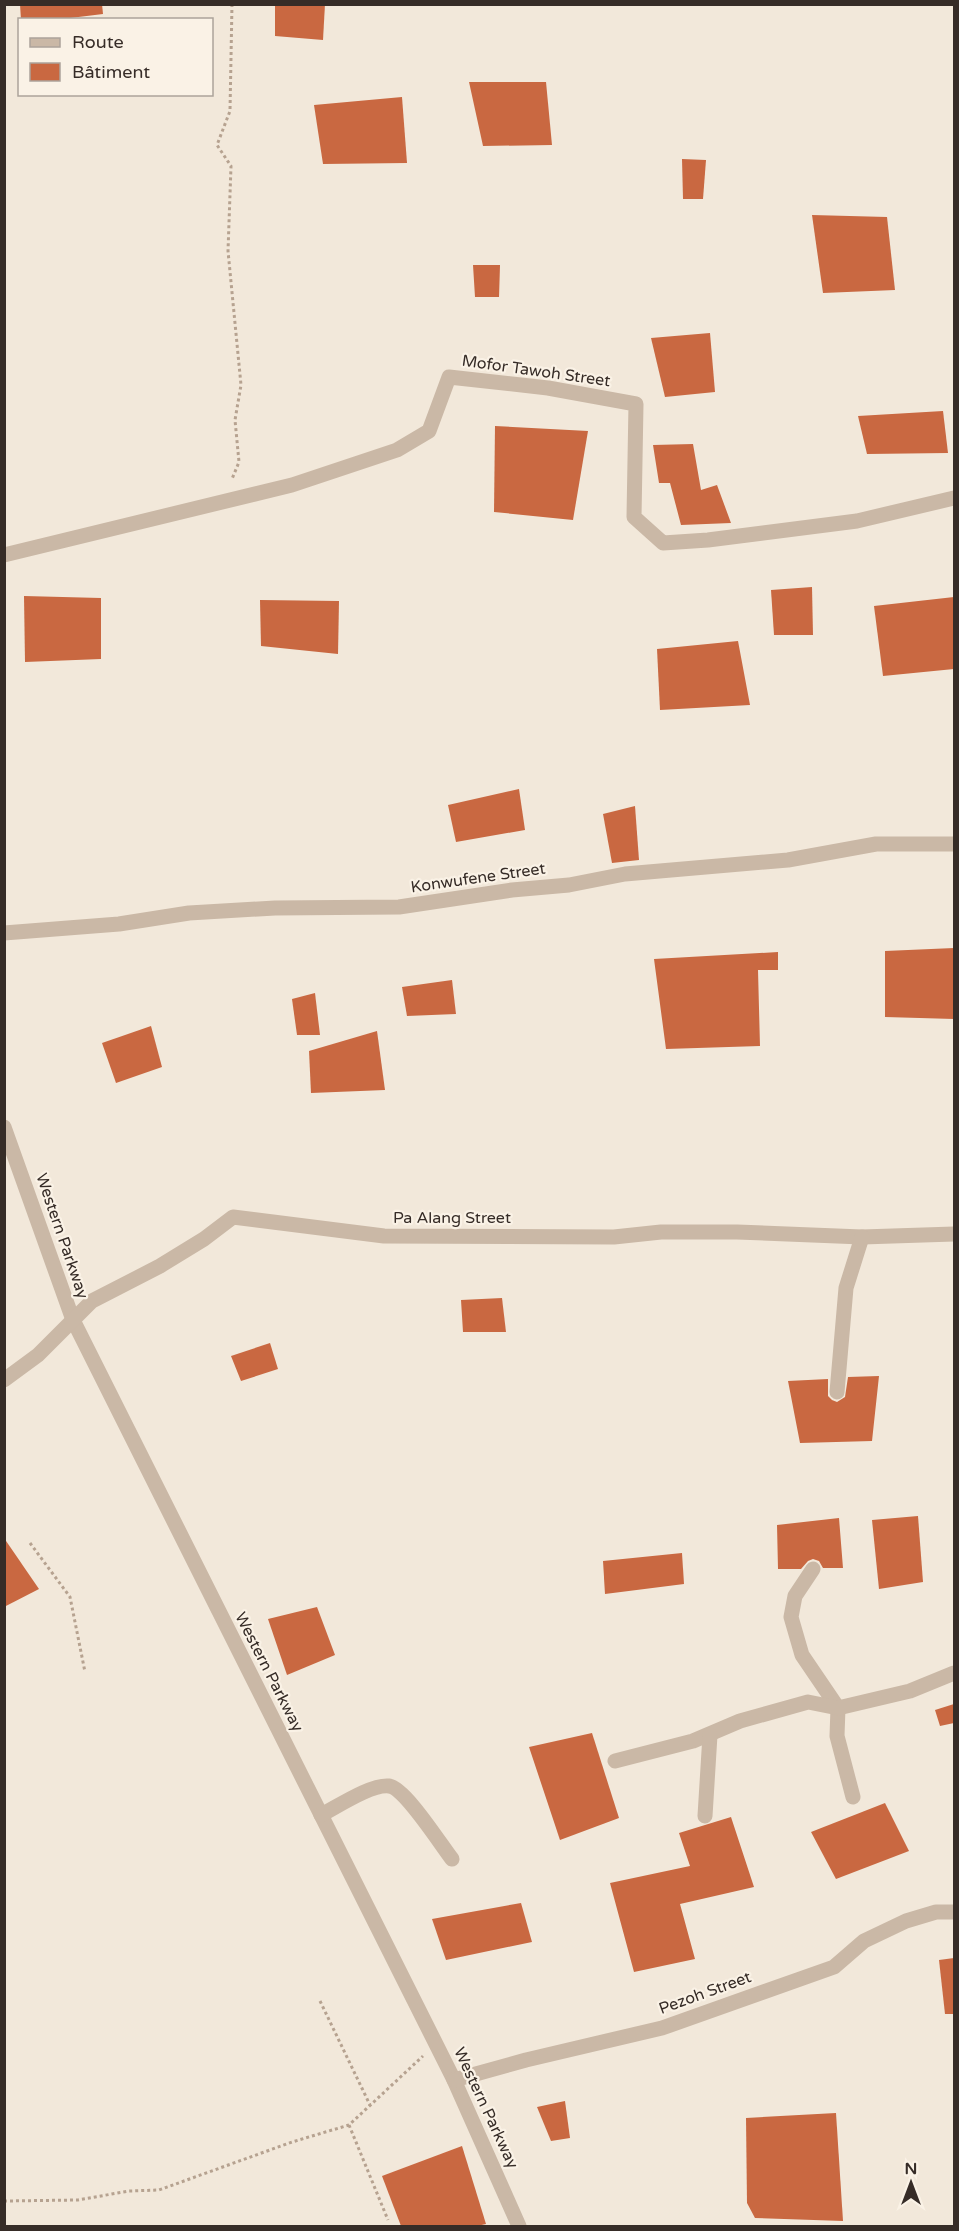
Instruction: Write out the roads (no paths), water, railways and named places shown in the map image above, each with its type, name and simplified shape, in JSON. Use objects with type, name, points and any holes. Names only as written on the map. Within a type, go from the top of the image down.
[{"type":"street","name":"Mofor Tawoh Street","points":[[4,555],[292,485],[397,450],[429,431],[449,377],[548,388],[636,404],[634,517],[663,543],[708,540],[857,521],[954,498]]},
{"type":"street","name":"Konwufene Street","points":[[4,933],[119,924],[200,912],[275,908],[399,907],[512,890],[569,885],[625,874],[788,860],[876,844],[954,844]]},
{"type":"street","name":"Western Parkway","points":[[4,1127],[73,1320],[454,2080],[519,2226]]},
{"type":"street","name":"Pa Alang Street","points":[[4,1380],[38,1354],[92,1301],[159,1266],[204,1239],[233,1217],[384,1236],[614,1236],[661,1232],[737,1232],[862,1237],[954,1234]]},
{"type":"street","points":[[837,1392],[846,1288],[862,1237]]},
{"type":"street","points":[[813,1569],[795,1596],[791,1617],[802,1655],[838,1708],[837,1736],[853,1797]]},
{"type":"street","points":[[615,1761],[710,1735],[740,1721],[808,1702],[838,1708],[910,1691],[954,1673]]},
{"type":"street","points":[[705,1816],[710,1735]]},
{"type":"street","points":[[321,1815],[371,1789],[388,1785],[407,1798],[452,1859]]},
{"type":"street","name":"Pezoh Street","points":[[454,2080],[526,2060],[662,2028],[834,1967],[864,1941],[906,1921],[936,1912],[954,1912]]}]
